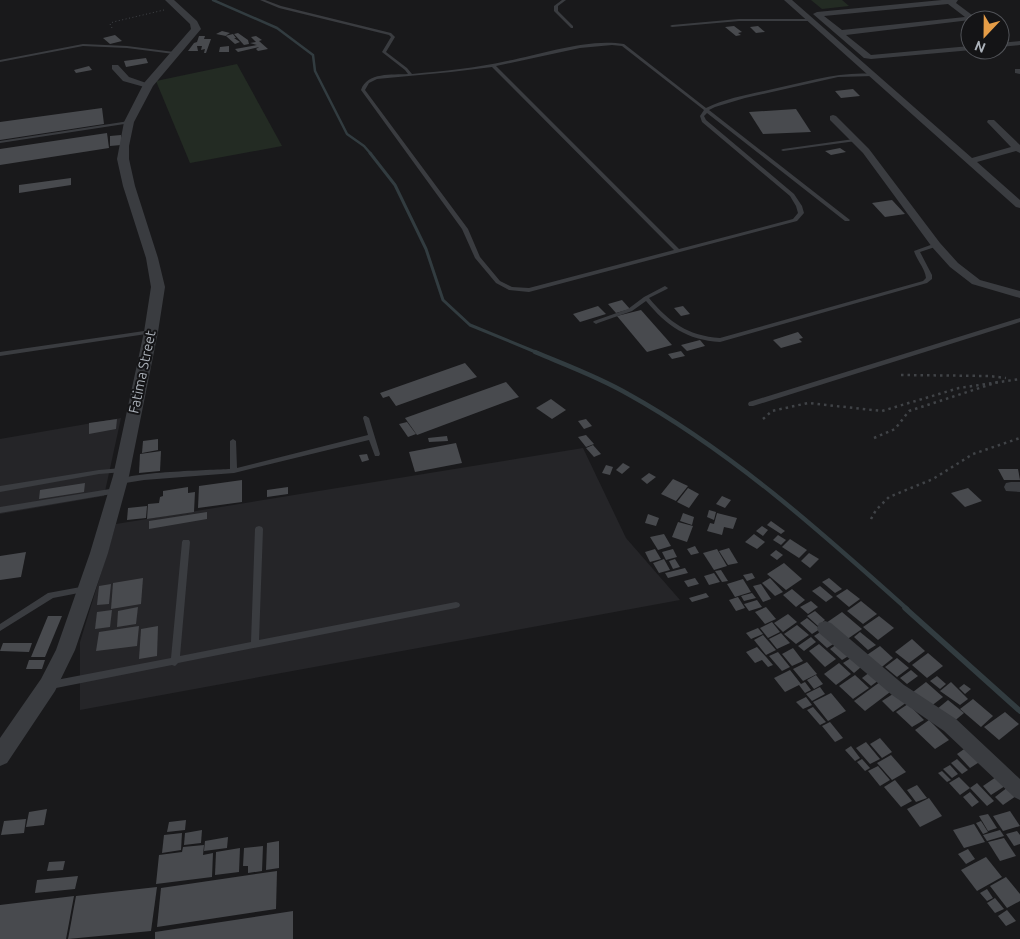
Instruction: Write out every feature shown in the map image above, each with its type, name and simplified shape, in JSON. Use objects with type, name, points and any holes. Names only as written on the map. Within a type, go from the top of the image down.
[{"type":"street","points":[[788,0],[840,33],[867,56],[876,58],[960,49]]},
{"type":"street","points":[[800,0],[814,17],[873,75],[1020,206]]},
{"type":"street","points":[[852,0],[863,9]]},
{"type":"street","points":[[900,0],[907,5]]},
{"type":"street","points":[[814,17],[863,9],[960,0]]},
{"type":"street","points":[[840,33],[972,18],[948,1]]},
{"type":"street","name":"Fatima Street","points":[[0,756],[48,685],[65,650],[99,554],[119,481],[151,332],[158,287],[152,258],[129,186],[123,159],[124,146],[129,122],[148,85],[196,29],[194,23],[167,5]]},
{"type":"street","points":[[116,67],[126,79],[148,85]]},
{"type":"street","points":[[833,118],[866,151],[936,245],[954,265],[976,282],[1020,295]]},
{"type":"street","points":[[991,122],[1019,149]]},
{"type":"street","points":[[970,161],[1019,149]]},
{"type":"street","points":[[825,628],[898,690],[950,725],[1020,791]]},
{"type":"lane","points":[[262,0],[297,11],[390,34],[393,37],[384,52],[410,74]]},
{"type":"lane","points":[[564,0],[556,6],[556,11],[572,27]]},
{"type":"lane","points":[[672,26],[739,20],[814,17]]},
{"type":"lane","points":[[0,61],[83,45],[126,47],[174,53]]},
{"type":"lane","points":[[847,220],[707,109],[623,45],[593,45],[493,65],[369,80],[364,85],[363,90],[465,229],[477,257],[498,282],[511,289],[529,290],[795,220],[801,213],[792,195],[704,121],[702,116],[707,109],[744,97],[838,76],[873,75]]},
{"type":"lane","points":[[493,65],[678,252]]},
{"type":"lane","points":[[0,142],[129,122]]},
{"type":"lane","points":[[783,150],[854,140]]},
{"type":"lane","points":[[646,298],[659,314],[677,328],[699,337],[720,340],[925,282],[929,279],[929,274],[918,257],[917,251],[936,245]]},
{"type":"lane","points":[[596,322],[630,310],[646,298],[665,288]]},
{"type":"lane","points":[[752,404],[1020,320]]},
{"type":"lane","points":[[0,354],[151,332]]},
{"type":"lane","points":[[366,418],[377,454]]},
{"type":"lane","points":[[0,510],[119,481],[144,477],[234,472],[371,437]]},
{"type":"lane","points":[[233,441],[234,472]]},
{"type":"lane","points":[[0,489],[99,472],[119,481]]},
{"type":"lane","points":[[255,646],[259,528]]},
{"type":"lane","points":[[175,662],[186,542]]},
{"type":"lane","points":[[0,628],[51,595],[86,589]]},
{"type":"lane","points":[[48,685],[175,662],[456,605]]},
{"type":"path","points":[[112,28],[110,24],[113,22],[167,5]]},
{"type":"path","points":[[901,375],[989,376],[1010,379]]},
{"type":"path","points":[[763,419],[772,411],[808,403],[882,412],[960,388],[1020,378]]},
{"type":"path","points":[[874,438],[894,431],[902,423],[909,410],[1010,379]]},
{"type":"path","points":[[871,519],[876,507],[897,493],[933,479],[951,466],[979,451],[1020,438]]},
{"type":"shaded area","points":[[811,0],[842,0],[849,6],[822,9]]},
{"type":"shaded area","points":[[237,64],[282,146],[190,163],[156,81]]},
{"type":"shaded area","points":[[121,418],[104,496],[0,514],[0,439]]},
{"type":"shaded area","points":[[583,448],[626,538],[680,600],[80,710],[80,642],[116,524]]},
{"type":"building","points":[[734,26],[742,32],[738,33],[741,35],[736,36],[725,27]]},
{"type":"building","points":[[758,26],[765,32],[756,33],[750,27]]},
{"type":"building","points":[[222,31],[230,33],[225,36],[216,34]]},
{"type":"building","points":[[238,33],[248,40],[249,44],[244,45],[234,34]]},
{"type":"building","points":[[233,34],[236,38],[234,38],[240,42],[235,44],[225,36]]},
{"type":"building","points":[[115,35],[122,41],[110,44],[103,38]]},
{"type":"building","points":[[199,36],[205,36],[204,39],[211,39],[206,53],[204,53],[205,49],[201,50],[202,46],[197,46],[198,51],[188,51],[197,42]]},
{"type":"building","points":[[256,36],[262,40],[259,41],[268,49],[258,51],[256,49],[259,47],[238,52],[235,49],[257,45],[250,43],[256,42],[251,37]]},
{"type":"building","points":[[229,46],[229,52],[219,52],[220,47]]},
{"type":"building","points":[[146,58],[148,63],[126,67],[124,61]]},
{"type":"building","points":[[89,66],[92,70],[76,73],[74,70]]},
{"type":"building","points":[[853,89],[860,96],[841,98],[835,91]]},
{"type":"building","points":[[102,108],[104,124],[0,140],[0,122]]},
{"type":"building","points":[[796,109],[811,132],[763,134],[749,112]]},
{"type":"building","points":[[107,133],[109,148],[0,165],[0,149]]},
{"type":"building","points":[[121,135],[121,145],[110,146],[110,136]]},
{"type":"building","points":[[840,148],[846,152],[831,155],[825,151]]},
{"type":"building","points":[[71,178],[71,185],[19,193],[19,185]]},
{"type":"building","points":[[892,200],[905,214],[885,217],[872,203]]},
{"type":"building","points":[[622,300],[630,309],[616,313],[608,304]]},
{"type":"building","points":[[598,306],[606,314],[580,322],[573,314]]},
{"type":"building","points":[[683,306],[690,314],[681,316],[674,308]]},
{"type":"building","points":[[641,310],[672,345],[647,352],[617,316]]},
{"type":"building","points":[[798,332],[803,338],[799,339],[802,342],[781,348],[773,340]]},
{"type":"building","points":[[700,340],[705,346],[687,351],[681,345]]},
{"type":"building","points":[[681,351],[685,356],[672,359],[668,354]]},
{"type":"building","points":[[465,363],[477,377],[396,406],[389,396],[383,398],[380,393]]},
{"type":"building","points":[[506,382],[519,397],[417,435],[405,418]]},
{"type":"building","points":[[551,399],[566,410],[552,419],[536,408]]},
{"type":"building","points":[[117,419],[116,429],[89,434],[89,423]]},
{"type":"building","points":[[586,419],[592,426],[584,429],[578,421]]},
{"type":"building","points":[[407,422],[416,434],[408,437],[399,424]]},
{"type":"building","points":[[586,435],[594,444],[586,447],[578,437]]},
{"type":"building","points":[[447,436],[448,441],[429,442],[428,438]]},
{"type":"building","points":[[158,439],[158,450],[142,453],[143,441]]},
{"type":"building","points":[[456,443],[462,463],[415,472],[409,452]]},
{"type":"building","points":[[593,445],[601,454],[594,457],[586,448]]},
{"type":"building","points":[[161,451],[160,471],[139,473],[140,454]]},
{"type":"building","points":[[367,454],[369,460],[362,462],[359,455]]},
{"type":"building","points":[[623,463],[630,467],[622,474],[616,470]]},
{"type":"building","points":[[606,465],[613,467],[610,475],[602,473]]},
{"type":"building","points":[[998,469],[1018,469],[1020,480],[1004,480]]},
{"type":"building","points":[[649,473],[656,477],[647,484],[641,479]]},
{"type":"building","points":[[673,479],[688,486],[676,501],[661,494]]},
{"type":"building","points":[[242,480],[242,502],[198,508],[199,486]]},
{"type":"building","points":[[85,483],[84,492],[39,499],[40,490]]},
{"type":"building","points":[[188,487],[188,493],[195,492],[194,512],[147,519],[148,504],[159,503],[160,497],[163,496],[163,491]]},
{"type":"building","points":[[288,487],[288,494],[267,497],[267,490]]},
{"type":"building","points":[[688,488],[699,494],[689,508],[677,502]]},
{"type":"building","points":[[968,488],[982,501],[965,507],[951,493]]},
{"type":"building","points":[[722,496],[731,500],[725,508],[716,504]]},
{"type":"building","points":[[147,506],[146,518],[127,520],[128,508]]},
{"type":"building","points":[[709,510],[716,512],[714,520],[707,517]]},
{"type":"building","points":[[207,512],[207,519],[149,529],[149,521]]},
{"type":"building","points":[[683,513],[694,517],[692,525],[680,521]]},
{"type":"building","points":[[717,513],[737,518],[733,529],[724,527],[722,535],[707,531],[710,523],[714,524]]},
{"type":"building","points":[[648,514],[659,518],[656,526],[645,523]]},
{"type":"building","points":[[771,521],[785,531],[781,534],[767,525]]},
{"type":"building","points":[[678,522],[693,526],[687,542],[672,537]]},
{"type":"building","points":[[762,526],[768,530],[763,536],[756,531]]},
{"type":"building","points":[[664,534],[671,546],[658,550],[650,537]]},
{"type":"building","points":[[754,534],[765,542],[757,549],[745,542]]},
{"type":"building","points":[[778,535],[786,540],[781,545],[773,540]]},
{"type":"building","points":[[790,539],[807,550],[799,558],[782,547]]},
{"type":"building","points":[[695,546],[699,553],[691,555],[687,549]]},
{"type":"building","points":[[729,548],[738,563],[728,565],[719,551]]},
{"type":"building","points":[[655,549],[661,559],[650,562],[645,552]]},
{"type":"building","points":[[673,549],[677,557],[666,560],[662,552]]},
{"type":"building","points":[[717,549],[727,566],[714,570],[703,553]]},
{"type":"building","points":[[776,550],[783,555],[777,560],[770,555]]},
{"type":"building","points":[[26,552],[21,577],[0,580],[0,556]]},
{"type":"building","points":[[809,553],[819,559],[810,568],[801,561]]},
{"type":"building","points":[[664,559],[670,570],[659,573],[653,563]]},
{"type":"building","points":[[675,559],[680,567],[673,569],[669,561]]},
{"type":"building","points":[[784,563],[802,579],[786,590],[767,574]]},
{"type":"building","points":[[685,568],[688,573],[668,578],[665,573]]},
{"type":"building","points":[[721,570],[728,581],[722,582],[715,571]]},
{"type":"building","points":[[714,573],[720,582],[709,585],[704,576]]},
{"type":"building","points":[[752,573],[755,578],[747,581],[743,575]]},
{"type":"building","points":[[143,578],[141,604],[111,609],[113,583]]},
{"type":"building","points":[[695,578],[699,584],[688,587],[684,581]]},
{"type":"building","points":[[770,578],[783,592],[775,596],[762,583]]},
{"type":"building","points":[[829,578],[842,589],[835,593],[822,582]]},
{"type":"building","points":[[743,579],[751,592],[735,597],[727,584]]},
{"type":"building","points":[[111,584],[109,604],[97,605],[99,586]]},
{"type":"building","points":[[761,584],[771,599],[763,602],[753,586]]},
{"type":"building","points":[[820,586],[833,597],[826,602],[812,591]]},
{"type":"building","points":[[792,589],[805,600],[796,607],[783,595]]},
{"type":"building","points":[[847,589],[860,599],[849,607],[836,596]]},
{"type":"building","points":[[706,593],[709,597],[692,602],[689,598]]},
{"type":"building","points":[[752,593],[756,598],[744,601],[741,596]]},
{"type":"building","points":[[738,597],[745,608],[736,611],[729,600]]},
{"type":"building","points":[[757,600],[762,607],[749,611],[744,604]]},
{"type":"building","points":[[811,601],[818,607],[808,614],[800,607]]},
{"type":"building","points":[[861,601],[877,614],[863,624],[847,611]]},
{"type":"building","points":[[138,607],[136,624],[117,627],[118,611]]},
{"type":"building","points":[[766,607],[776,619],[765,624],[755,612]]},
{"type":"building","points":[[112,610],[110,627],[95,629],[97,612]]},
{"type":"building","points":[[815,611],[825,620],[818,626],[807,616]]},
{"type":"building","points":[[842,612],[862,629],[846,640],[826,623]]},
{"type":"building","points":[[788,614],[797,622],[783,632],[774,623]]},
{"type":"building","points":[[48,616],[62,616],[45,657],[31,657]]},
{"type":"building","points":[[879,616],[894,628],[878,640],[863,627]]},
{"type":"building","points":[[807,618],[820,629],[812,634],[800,623]]},
{"type":"building","points":[[772,622],[780,632],[768,638],[760,628]]},
{"type":"building","points":[[797,625],[809,635],[796,644],[784,634]]},
{"type":"building","points":[[139,626],[137,646],[96,651],[99,632]]},
{"type":"building","points":[[158,626],[157,656],[139,659],[141,629]]},
{"type":"building","points":[[758,628],[763,634],[751,639],[746,633]]},
{"type":"building","points":[[822,631],[835,643],[827,648],[814,636]]},
{"type":"building","points":[[860,632],[876,645],[868,650],[854,637]]},
{"type":"building","points":[[781,633],[790,643],[777,649],[769,639]]},
{"type":"building","points":[[763,635],[776,650],[766,655],[754,640]]},
{"type":"building","points":[[811,637],[816,642],[804,651],[798,646]]},
{"type":"building","points":[[912,639],[925,651],[909,663],[895,652]]},
{"type":"building","points":[[3,643],[32,643],[29,652],[0,651]]},
{"type":"building","points":[[819,644],[836,659],[825,667],[809,651]]},
{"type":"building","points":[[837,644],[850,655],[842,660],[830,649]]},
{"type":"building","points":[[880,646],[893,658],[878,670],[864,657]]},
{"type":"building","points":[[757,647],[773,665],[768,667],[762,660],[755,663],[746,652]]},
{"type":"building","points":[[793,648],[803,661],[792,666],[782,654]]},
{"type":"building","points":[[778,652],[790,667],[782,671],[769,656]]},
{"type":"building","points":[[928,653],[943,666],[927,678],[912,665]]},
{"type":"building","points":[[851,658],[861,667],[854,673],[843,663]]},
{"type":"building","points":[[897,658],[909,668],[897,677],[885,667]]},
{"type":"building","points":[[29,660],[45,660],[42,669],[26,669]]},
{"type":"building","points":[[807,662],[817,674],[803,681],[793,669]]},
{"type":"building","points":[[839,663],[851,674],[836,685],[824,674]]},
{"type":"building","points":[[790,670],[801,684],[805,682],[811,690],[805,693],[799,685],[785,692],[774,678]]},
{"type":"building","points":[[911,670],[918,676],[907,684],[900,678]]},
{"type":"building","points":[[870,672],[879,680],[871,686],[862,678]]},
{"type":"building","points":[[816,675],[823,684],[814,689],[807,680]]},
{"type":"building","points":[[855,675],[869,688],[853,699],[839,686]]},
{"type":"building","points":[[937,676],[946,684],[940,689],[930,681]]},
{"type":"building","points":[[884,679],[894,689],[865,711],[854,701]]},
{"type":"building","points":[[926,682],[943,697],[930,707],[913,692]]},
{"type":"building","points":[[951,682],[968,699],[960,705],[940,691]]},
{"type":"building","points":[[964,684],[971,689],[965,694],[959,688]]},
{"type":"building","points":[[820,687],[825,694],[812,701],[806,694]]},
{"type":"building","points":[[896,692],[907,702],[893,712],[882,701]]},
{"type":"building","points":[[831,693],[846,711],[828,721],[813,702]]},
{"type":"building","points":[[806,697],[812,705],[803,709],[796,702]]},
{"type":"building","points":[[973,699],[993,716],[981,727],[960,709]]},
{"type":"building","points":[[948,700],[964,713],[952,723],[937,709]]},
{"type":"building","points":[[908,704],[924,720],[912,727],[896,712]]},
{"type":"building","points":[[813,707],[826,722],[820,725],[807,710]]},
{"type":"building","points":[[1005,712],[1019,724],[999,740],[984,727]]},
{"type":"building","points":[[929,720],[949,740],[935,749],[915,730]]},
{"type":"building","points":[[830,722],[843,738],[835,742],[822,726]]},
{"type":"building","points":[[880,738],[892,752],[882,758],[870,744]]},
{"type":"building","points":[[866,742],[880,759],[870,764],[856,748]]},
{"type":"building","points":[[851,746],[860,758],[855,761],[845,750]]},
{"type":"building","points":[[967,747],[981,761],[970,768],[957,754]]},
{"type":"building","points":[[891,755],[906,772],[892,780],[877,763]]},
{"type":"building","points":[[862,759],[870,768],[865,771],[857,762]]},
{"type":"building","points":[[957,759],[968,770],[962,774],[951,763]]},
{"type":"building","points":[[950,765],[958,774],[952,778],[943,769]]},
{"type":"building","points":[[878,766],[890,780],[880,786],[868,771]]},
{"type":"building","points":[[942,771],[951,780],[947,782],[938,773]]},
{"type":"building","points":[[959,777],[970,788],[960,795],[949,783]]},
{"type":"building","points":[[996,777],[1005,786],[991,795],[983,786]]},
{"type":"building","points":[[895,780],[912,801],[901,807],[884,787]]},
{"type":"building","points":[[977,783],[994,801],[987,806],[970,788]]},
{"type":"building","points":[[917,785],[927,798],[916,802],[907,790]]},
{"type":"building","points":[[1008,787],[1016,796],[1003,805],[995,797]]},
{"type":"building","points":[[970,792],[979,802],[972,807],[963,797]]},
{"type":"building","points":[[929,798],[942,816],[920,827],[907,809]]},
{"type":"building","points":[[47,809],[44,825],[26,827],[29,812]]},
{"type":"building","points":[[1010,811],[1020,826],[1003,831],[993,816]]},
{"type":"building","points":[[988,814],[997,828],[988,831],[979,816]]},
{"type":"building","points":[[26,819],[24,833],[1,835],[4,821]]},
{"type":"building","points":[[186,820],[185,830],[167,832],[169,822]]},
{"type":"building","points":[[981,821],[988,832],[983,834],[976,823]]},
{"type":"building","points":[[974,824],[985,842],[964,848],[953,830]]},
{"type":"building","points":[[202,830],[201,843],[184,845],[185,833]]},
{"type":"building","points":[[1000,830],[1004,836],[987,841],[983,835]]},
{"type":"building","points":[[1017,831],[1020,835],[1020,844],[1014,846],[1006,834]]},
{"type":"building","points":[[182,833],[181,850],[162,853],[164,835]]},
{"type":"building","points":[[228,837],[227,848],[204,851],[205,841]]},
{"type":"building","points":[[1004,838],[1016,856],[1000,861],[988,842]]},
{"type":"building","points":[[279,841],[279,868],[266,870],[267,843]]},
{"type":"building","points":[[204,845],[203,855],[213,853],[212,877],[156,884],[159,855],[182,852],[183,847]]},
{"type":"building","points":[[263,846],[262,871],[248,873],[248,866],[243,866],[244,848]]},
{"type":"building","points":[[240,848],[239,872],[215,875],[216,852]]},
{"type":"building","points":[[968,849],[975,859],[966,864],[958,854]]},
{"type":"building","points":[[986,857],[1002,877],[977,891],[961,870]]},
{"type":"building","points":[[65,861],[63,870],[47,871],[49,862]]},
{"type":"building","points":[[277,871],[276,909],[157,927],[161,888]]},
{"type":"building","points":[[78,876],[75,889],[35,893],[37,880]]},
{"type":"building","points":[[1006,877],[1020,894],[1020,901],[1007,908],[990,886]]},
{"type":"building","points":[[157,887],[151,931],[68,939],[76,896]]},
{"type":"building","points":[[987,889],[993,898],[987,901],[980,893]]},
{"type":"building","points":[[74,896],[66,939],[0,939],[0,905]]},
{"type":"building","points":[[995,898],[1004,909],[995,913],[987,903]]},
{"type":"building","points":[[1007,910],[1016,921],[1006,926],[998,916]]},
{"type":"building","points":[[293,911],[293,939],[155,939],[155,932]]},
{"type":"waterway","points":[[213,0],[277,28],[313,55],[315,71],[347,134],[364,146],[371,154]]},
{"type":"waterway","points":[[370,153],[395,185],[426,249],[443,300],[470,325],[538,353]]},
{"type":"waterway","points":[[535,352],[617,388],[666,416],[703,441],[774,494],[907,609]]},
{"type":"waterway","points":[[905,608],[1020,711]]}]
